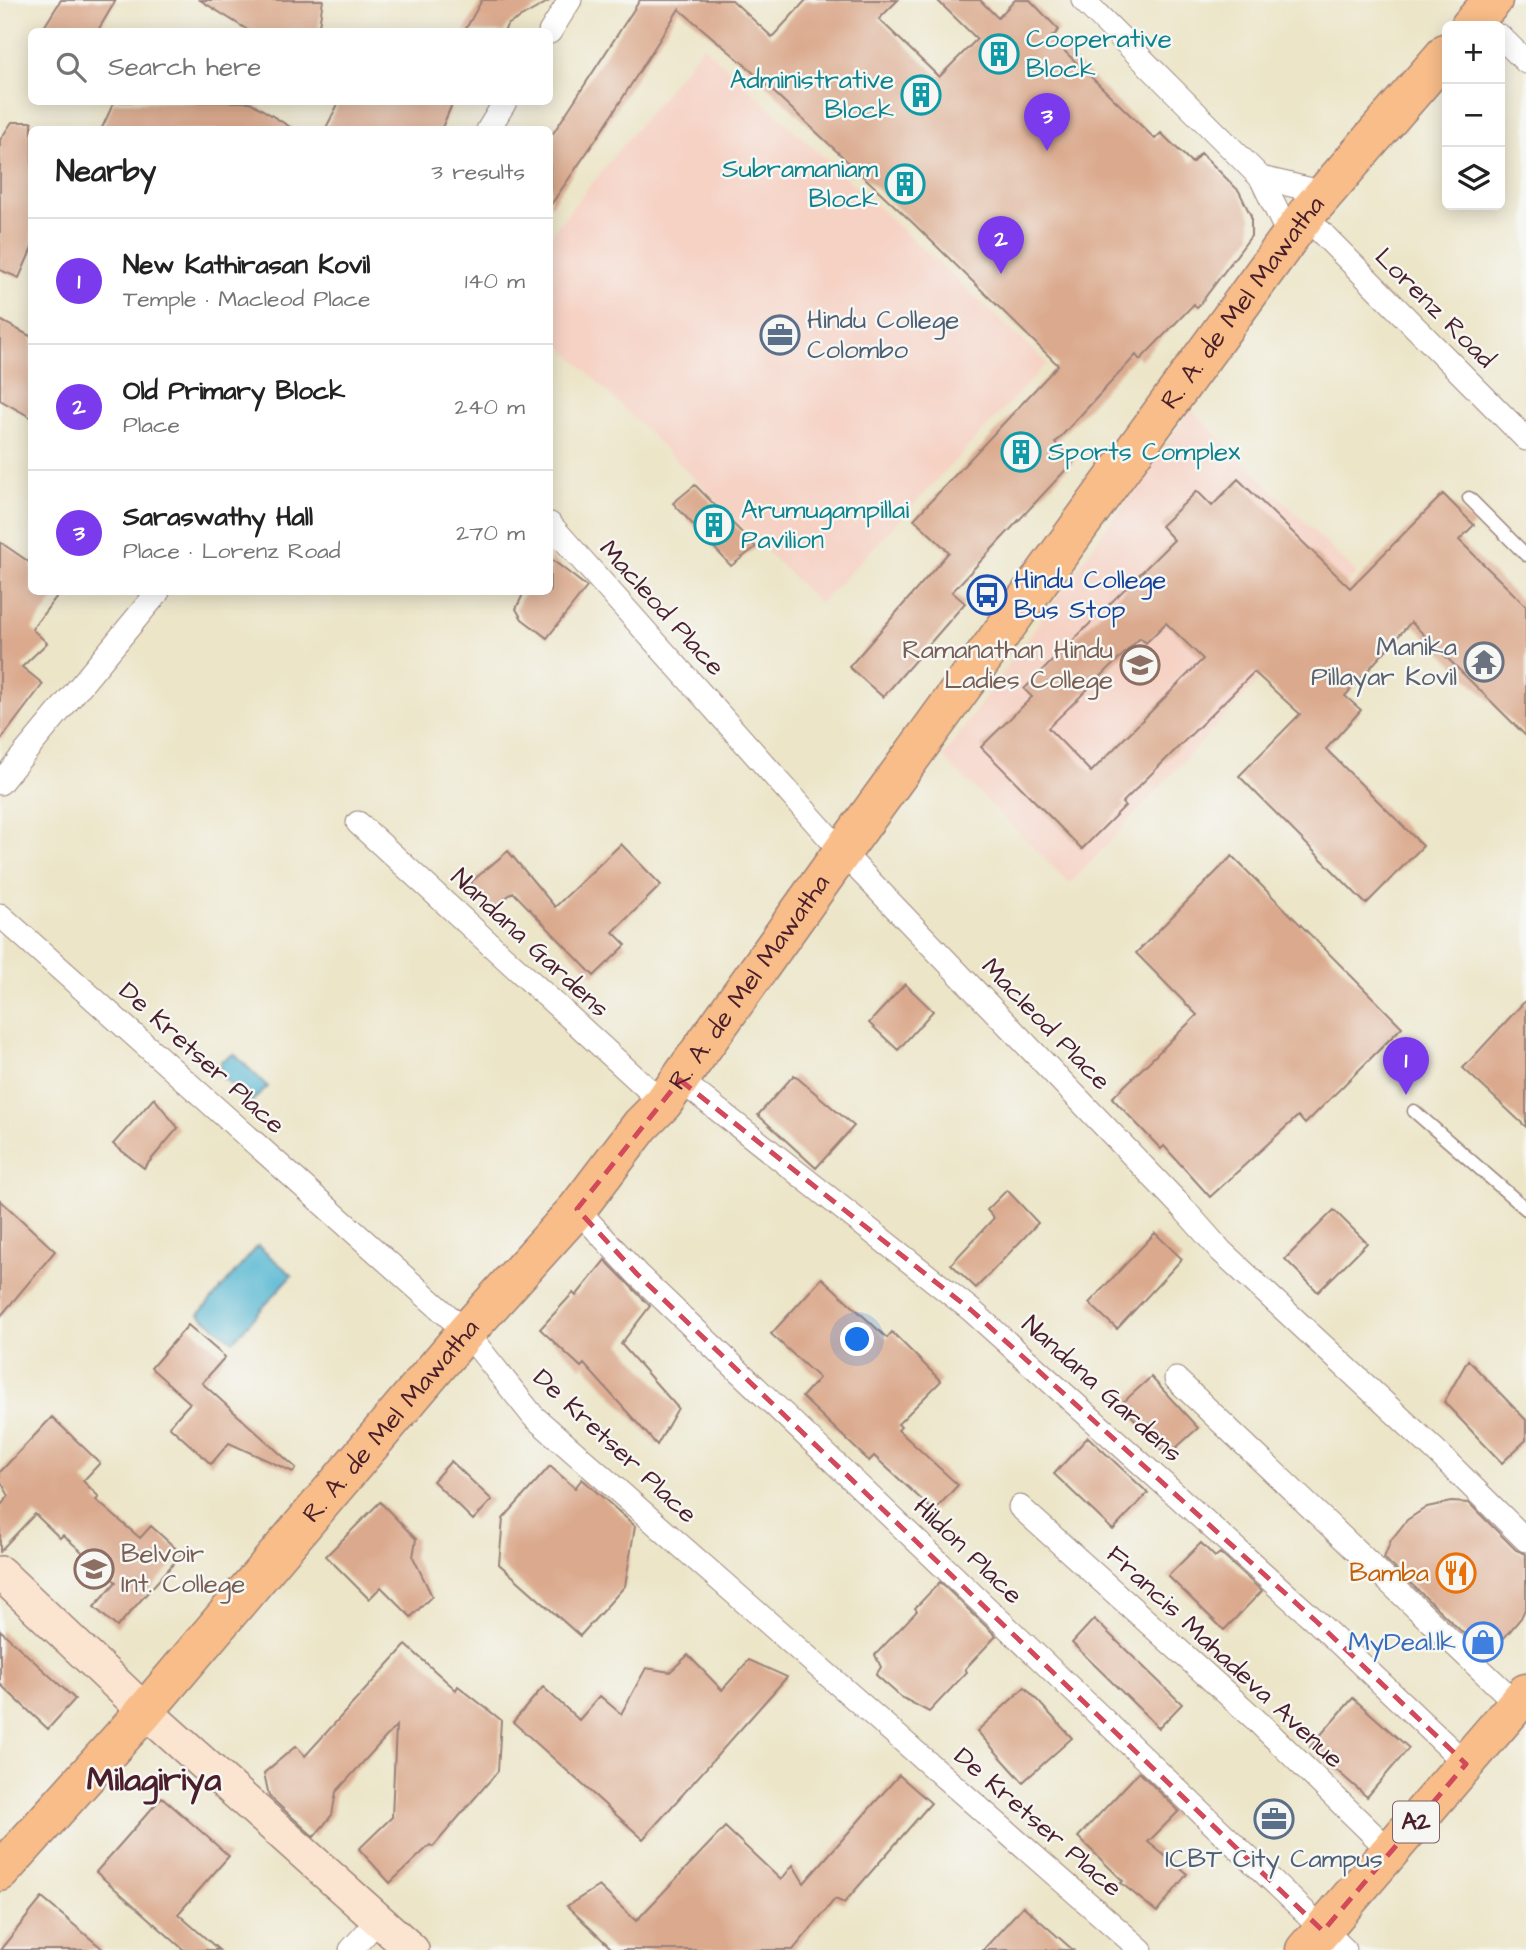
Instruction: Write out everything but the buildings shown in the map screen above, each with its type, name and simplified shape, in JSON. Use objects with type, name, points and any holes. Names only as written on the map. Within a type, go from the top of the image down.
[{"type":"highway","name":"R. A. de Mel Mawatha","points":[[0,1872],[145,1711],[466,1332],[577,1209],[641,1125],[672,1092],[842,852],[1307,215],[1442,58]]},
{"type":"highway","name":"A2","points":[[1324,1943],[1390,1851],[1523,1703]]},
{"type":"main road","points":[[0,1573],[145,1711],[412,1950]]},
{"type":"street","points":[[553,28],[570,0]]},
{"type":"street","name":"Lorenz Road","points":[[1083,0],[1261,178],[1307,215],[1526,439]]},
{"type":"street","points":[[1483,17],[1526,62]]},
{"type":"street","points":[[490,126],[503,105]]},
{"type":"street","points":[[1261,178],[1307,215]]},
{"type":"street","name":"Macleod Place","points":[[553,527],[842,852],[1172,1196],[1220,1251],[1436,1451],[1526,1540]]},
{"type":"street","points":[[0,783],[156,595]]},
{"type":"street","name":"Nandana Gardens","points":[[358,823],[672,1092],[971,1310],[1317,1622],[1466,1764]]},
{"type":"street","name":"De Kretser Place","points":[[0,915],[466,1332],[533,1416],[1141,1950]]},
{"type":"street","name":"Hildon Place","points":[[577,1209],[637,1273],[1324,1943]]},
{"type":"street","points":[[1176,1379],[1523,1703]]},
{"type":"street","name":"Francis Mahadeva Avenue","points":[[1020,1507],[1255,1719],[1390,1851]]},
{"type":"street","points":[[351,1950],[378,1920]]},
{"type":"lane","points":[[1469,498],[1526,555]]},
{"type":"lane","points":[[1414,1111],[1526,1209]]},
{"type":"highlighted area","points":[[680,1080],[971,1310],[1317,1622],[1466,1764],[1323,1931],[637,1274],[577,1209]]},
{"type":"shaded area","points":[[703,46],[1047,363],[820,604],[553,338],[553,231]]},
{"type":"shaded area","name":"Ramanathan Hindu Ladies College","points":[[1191,409],[1357,574],[1070,884],[943,757]]},
{"type":"water","points":[[234,1054],[268,1087],[251,1102],[219,1074],[221,1061]]},
{"type":"water","points":[[258,1246],[292,1275],[233,1341],[199,1314]]},
{"type":"place","name":"Cooperative Block","points":[[999,54]]},
{"type":"place","name":"Administrative Block","points":[[921,95]]},
{"type":"place","name":"Saraswathy Hall","points":[[1047,151]]},
{"type":"place","name":"Subramaniam Block","points":[[905,184]]},
{"type":"place","name":"Old Primary Block","points":[[1001,274]]},
{"type":"place","name":"Hindu College Colombo","points":[[780,335]]},
{"type":"place","name":"Sports Complex","points":[[1021,452]]},
{"type":"place","name":"Arumugampillai Pavilion","points":[[714,525]]},
{"type":"place","name":"Hindu College Bus Stop","points":[[987,595]]},
{"type":"place","name":"Manika Pillayar Kovil","points":[[1484,662]]},
{"type":"place","name":"Ramanathan Hindu Ladies College","points":[[1140,665]]},
{"type":"place","name":"New Kathirasan Kovil","points":[[1406,1095]]},
{"type":"place","name":"Belvoir Int. College","points":[[94,1569]]},
{"type":"place","name":"Bamba","points":[[1456,1573]]},
{"type":"place","name":"MyDeal.lk","points":[[1483,1642]]},
{"type":"place","name":"ICBT City Campus","points":[[1274,1819]]},
{"type":"district","name":"Milagiriya","points":[[154,1780]]}]
